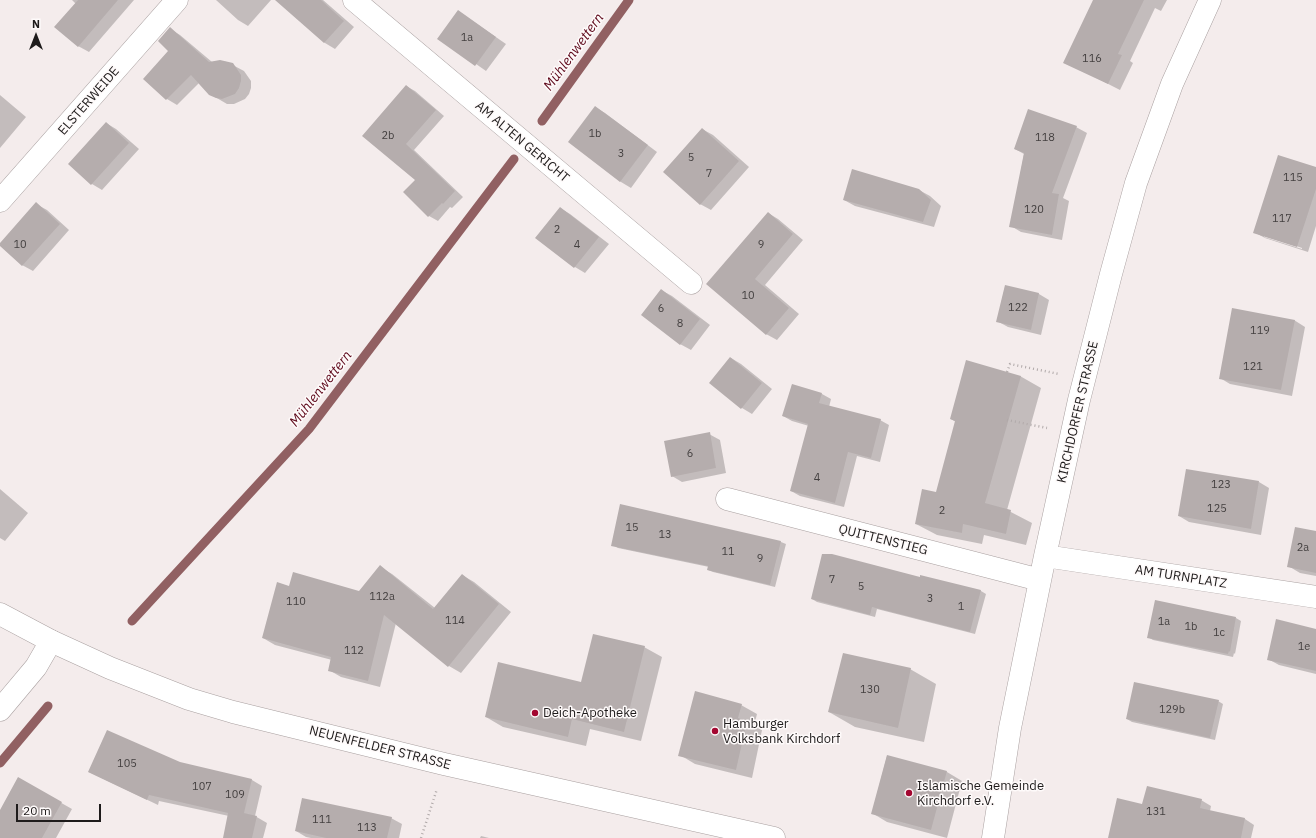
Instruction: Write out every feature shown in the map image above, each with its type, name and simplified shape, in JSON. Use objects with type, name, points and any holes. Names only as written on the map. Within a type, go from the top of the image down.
[{"type":"street","name":"ELSTERWEIDE","points":[[0,201],[178,0]]},
{"type":"street","name":"AM ALTEN GERICHT","points":[[354,0],[691,283]]},
{"type":"street","name":"KIRCHDORFER STRASSE","points":[[993,838],[1010,728],[1045,556],[1084,379],[1111,274],[1136,183],[1172,84],[1210,0]]},
{"type":"street","name":"QUITTENSTIEG","points":[[727,499],[1040,580]]},
{"type":"street","name":"AM TURNPLATZ","points":[[1045,556],[1316,597]]},
{"type":"street","name":"NEUENFELDER STRASSE","points":[[0,614],[51,641],[110,668],[189,699],[240,714],[444,764],[774,838]]},
{"type":"street","points":[[0,710],[36,667],[51,641]]},
{"type":"path","points":[[1007,372],[1010,364],[1084,379]]},
{"type":"path","points":[[1007,420],[1072,433]]},
{"type":"path","points":[[421,838],[436,797],[444,764]]},
{"type":"building","points":[[78,0],[118,0],[78,47],[54,27]]},
{"type":"building","points":[[275,0],[321,0],[344,21],[324,43]]},
{"type":"building","points":[[1093,0],[1144,0],[1118,54],[1122,55],[1108,84],[1063,63]]},
{"type":"building","points":[[458,10],[496,37],[475,66],[437,39]]},
{"type":"building","points":[[170,27],[209,62],[220,60],[233,63],[241,75],[239,88],[235,94],[222,99],[209,95],[191,75],[166,100],[143,79],[168,51],[158,41]]},
{"type":"building","points":[[406,85],[436,110],[406,144],[455,191],[428,217],[403,192],[415,180],[362,136]]},
{"type":"building","points":[[595,106],[648,145],[620,182],[568,142]]},
{"type":"building","points":[[1028,109],[1077,126],[1052,193],[1059,194],[1052,235],[1009,227],[1024,153],[1014,149]]},
{"type":"building","points":[[106,122],[129,143],[91,185],[68,164]]},
{"type":"building","points":[[702,128],[739,161],[700,205],[663,172]]},
{"type":"building","points":[[1278,155],[1316,167],[1316,189],[1297,247],[1253,233]]},
{"type":"building","points":[[852,169],[919,189],[931,200],[923,222],[843,200]]},
{"type":"building","points":[[36,202],[60,224],[22,266],[0,246],[0,243]]},
{"type":"building","points":[[560,207],[599,237],[574,268],[535,238]]},
{"type":"building","points":[[768,212],[793,234],[755,279],[789,308],[766,335],[706,284]]},
{"type":"building","points":[[1005,285],[1039,293],[1031,330],[996,322]]},
{"type":"building","points":[[661,289],[700,319],[680,345],[641,315]]},
{"type":"building","points":[[1232,308],[1295,320],[1281,390],[1219,379]]},
{"type":"building","points":[[730,357],[762,383],[741,409],[709,383]]},
{"type":"building","points":[[966,360],[1021,376],[985,503],[1011,510],[1006,534],[963,524],[962,533],[915,524],[922,489],[936,492],[955,421],[950,419]]},
{"type":"building","points":[[792,384],[822,393],[819,403],[881,419],[871,458],[848,452],[835,503],[790,491],[808,424],[782,416]]},
{"type":"building","points":[[710,432],[716,468],[671,477],[664,441]]},
{"type":"building","points":[[1186,469],[1259,481],[1251,529],[1178,516]]},
{"type":"building","points":[[620,504],[781,541],[770,585],[707,570],[708,566],[611,546]]},
{"type":"building","points":[[1295,527],[1316,531],[1316,573],[1287,567]]},
{"type":"building","points":[[822,554],[832,554],[920,577],[920,575],[981,590],[970,632],[872,607],[870,615],[811,599]]},
{"type":"building","points":[[380,565],[433,609],[462,574],[499,604],[448,667],[384,615],[368,681],[328,671],[331,657],[262,638],[277,582],[289,586],[293,572],[359,591]]},
{"type":"building","points":[[1155,600],[1236,617],[1230,652],[1229,651],[1228,654],[1147,638]]},
{"type":"building","points":[[1276,619],[1316,629],[1316,671],[1267,660]]},
{"type":"building","points":[[593,634],[645,646],[624,732],[572,719],[568,737],[485,717],[498,662],[581,682]]},
{"type":"building","points":[[843,653],[911,668],[898,728],[828,712]]},
{"type":"building","points":[[1134,682],[1219,700],[1210,738],[1126,719]]},
{"type":"building","name":"Hamburger Volksbank Kirchdorf","points":[[695,691],[742,704],[738,718],[747,721],[736,770],[678,756]]},
{"type":"building","points":[[107,730],[180,762],[252,779],[244,813],[257,816],[252,838],[223,838],[228,813],[149,795],[147,800],[88,772]]},
{"type":"building","name":"Islamische Gemeinde Kirchdorf e.V.","points":[[887,755],[947,771],[931,830],[871,814]]},
{"type":"building","points":[[18,777],[62,802],[42,838],[0,838],[0,810]]},
{"type":"building","points":[[1147,786],[1202,799],[1200,808],[1245,818],[1241,838],[1108,838],[1117,798],[1142,804]]},
{"type":"building","points":[[302,798],[392,817],[387,838],[326,838],[295,831]]},
{"type":"waterway","name":"Mühlenwettern","points":[[542,121],[629,0]]},
{"type":"waterway","name":"Mühlenwettern","points":[[132,621],[309,429],[514,159]]},
{"type":"waterway","name":"Mühlenwettern","points":[[0,763],[48,706]]},
{"type":"place","name":"Deich-Apotheke","points":[[535,713]]},
{"type":"place","name":"Hamburger Volksbank Kirchdorf","points":[[715,731]]},
{"type":"place","name":"Islamische Gemeinde Kirchdorf e.V.","points":[[909,793]]}]
